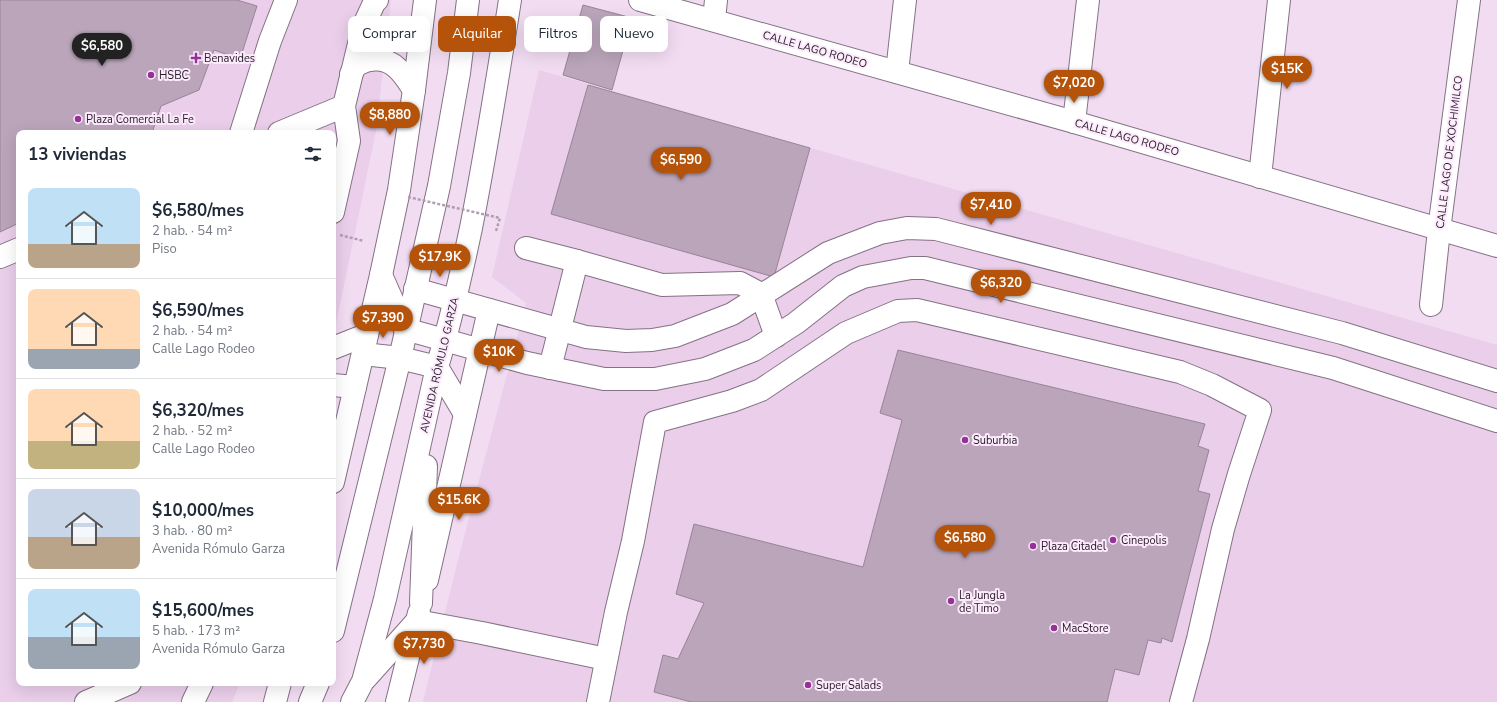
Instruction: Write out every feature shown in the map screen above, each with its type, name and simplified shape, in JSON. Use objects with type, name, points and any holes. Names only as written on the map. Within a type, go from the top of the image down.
[{"type":"street","points":[[242,130],[270,41],[286,0]]},
{"type":"street","points":[[336,199],[349,141],[344,106],[363,27],[377,0]]},
{"type":"street","points":[[336,469],[399,190],[426,0]]},
{"type":"street","points":[[336,619],[400,358],[405,329],[440,178],[459,73],[468,0]]},
{"type":"street","name":"AVENIDA RÓMULO GARZA","points":[[352,702],[360,692],[385,599],[437,367],[446,340],[480,179],[510,0]]},
{"type":"street","name":"CALLE LAGO RODEO","points":[[640,0],[715,10],[897,72],[1074,122],[1497,246]]},
{"type":"street","points":[[897,72],[905,0]]},
{"type":"street","points":[[1074,122],[1088,0]]},
{"type":"street","points":[[1260,177],[1279,0]]},
{"type":"street","name":"CALLE LAGO DE XOCHIMILCO","points":[[1431,305],[1439,230],[1469,0]]},
{"type":"street","points":[[351,74],[357,64],[371,59],[387,62],[397,68],[414,90]]},
{"type":"street","points":[[287,130],[344,106]]},
{"type":"street","points":[[415,289],[586,337],[626,341],[652,340],[674,336],[732,314],[761,294],[828,253],[880,233],[907,228],[936,229],[1342,333],[1497,381]]},
{"type":"street","points":[[526,248],[662,285],[740,283],[761,294],[776,336]]},
{"type":"street","points":[[0,257],[16,250]]},
{"type":"street","points":[[550,368],[558,330],[577,261]]},
{"type":"street","points":[[405,329],[527,363],[604,379],[655,379],[704,369],[754,350],[796,323],[843,286],[863,277],[912,268],[925,268],[1333,368],[1497,421]]},
{"type":"street","points":[[381,275],[405,329]]},
{"type":"street","points":[[397,702],[481,350],[489,310]]},
{"type":"street","points":[[598,702],[637,520],[655,422],[732,401],[761,390],[846,333],[898,311],[917,310],[1180,372],[1212,385],[1260,410],[1223,529],[1198,639],[1181,702]]},
{"type":"street","points":[[336,348],[364,344],[400,358],[437,367],[465,414]]},
{"type":"street","points":[[336,385],[355,387]]},
{"type":"street","points":[[360,692],[419,612],[427,417]]},
{"type":"street","points":[[419,612],[482,633],[606,659]]},
{"type":"street","points":[[193,702],[201,686]]},
{"type":"street","points":[[275,702],[279,686]]},
{"type":"street","points":[[310,702],[317,686]]},
{"type":"street","points":[[86,702],[123,691]]},
{"type":"path","points":[[408,197],[500,218]]},
{"type":"path","points":[[336,235],[360,240]]},
{"type":"shaded area","points":[[0,0],[391,0],[389,16],[348,16],[348,52],[385,52],[376,131],[336,324],[336,130],[16,130],[16,686],[239,686],[232,702],[0,702]]},
{"type":"shaded area","points":[[539,70],[1497,345],[1497,702],[423,702],[459,556],[526,303],[492,277]]},
{"type":"building","name":"Plaza Comercial La Fe","points":[[0,0],[237,0],[257,6],[240,59],[214,50],[199,90],[161,106],[153,130],[16,130],[16,224],[0,232]]},
{"type":"building","points":[[583,5],[624,16],[600,16],[600,52],[623,52],[612,90],[563,75],[570,52],[592,52],[592,16],[580,16]]},
{"type":"building","points":[[588,85],[810,148],[774,277],[551,214]]},
{"type":"building","name":"Plaza Citadel","points":[[898,350],[1205,424],[1198,446],[1209,450],[1198,491],[1210,494],[1172,642],[1162,638],[1161,643],[1148,640],[1139,675],[1115,669],[1107,702],[691,702],[654,692],[663,655],[678,659],[704,603],[676,594],[694,524],[863,567],[902,420],[880,413]]},
{"type":"place","name":"Benavides","points":[[196,58]]},
{"type":"place","name":"HSBC","points":[[151,75]]},
{"type":"place","name":"Plaza Comercial La Fe","points":[[78,119]]},
{"type":"place","name":"Suburbia","points":[[965,440]]},
{"type":"place","name":"Cinepolis","points":[[1113,540]]},
{"type":"place","name":"Plaza Citadel","points":[[1033,546]]},
{"type":"place","name":"La Jungla de Timo","points":[[951,601]]},
{"type":"place","name":"MacStore","points":[[1054,628]]},
{"type":"place","name":"Super Salads","points":[[808,685]]}]
